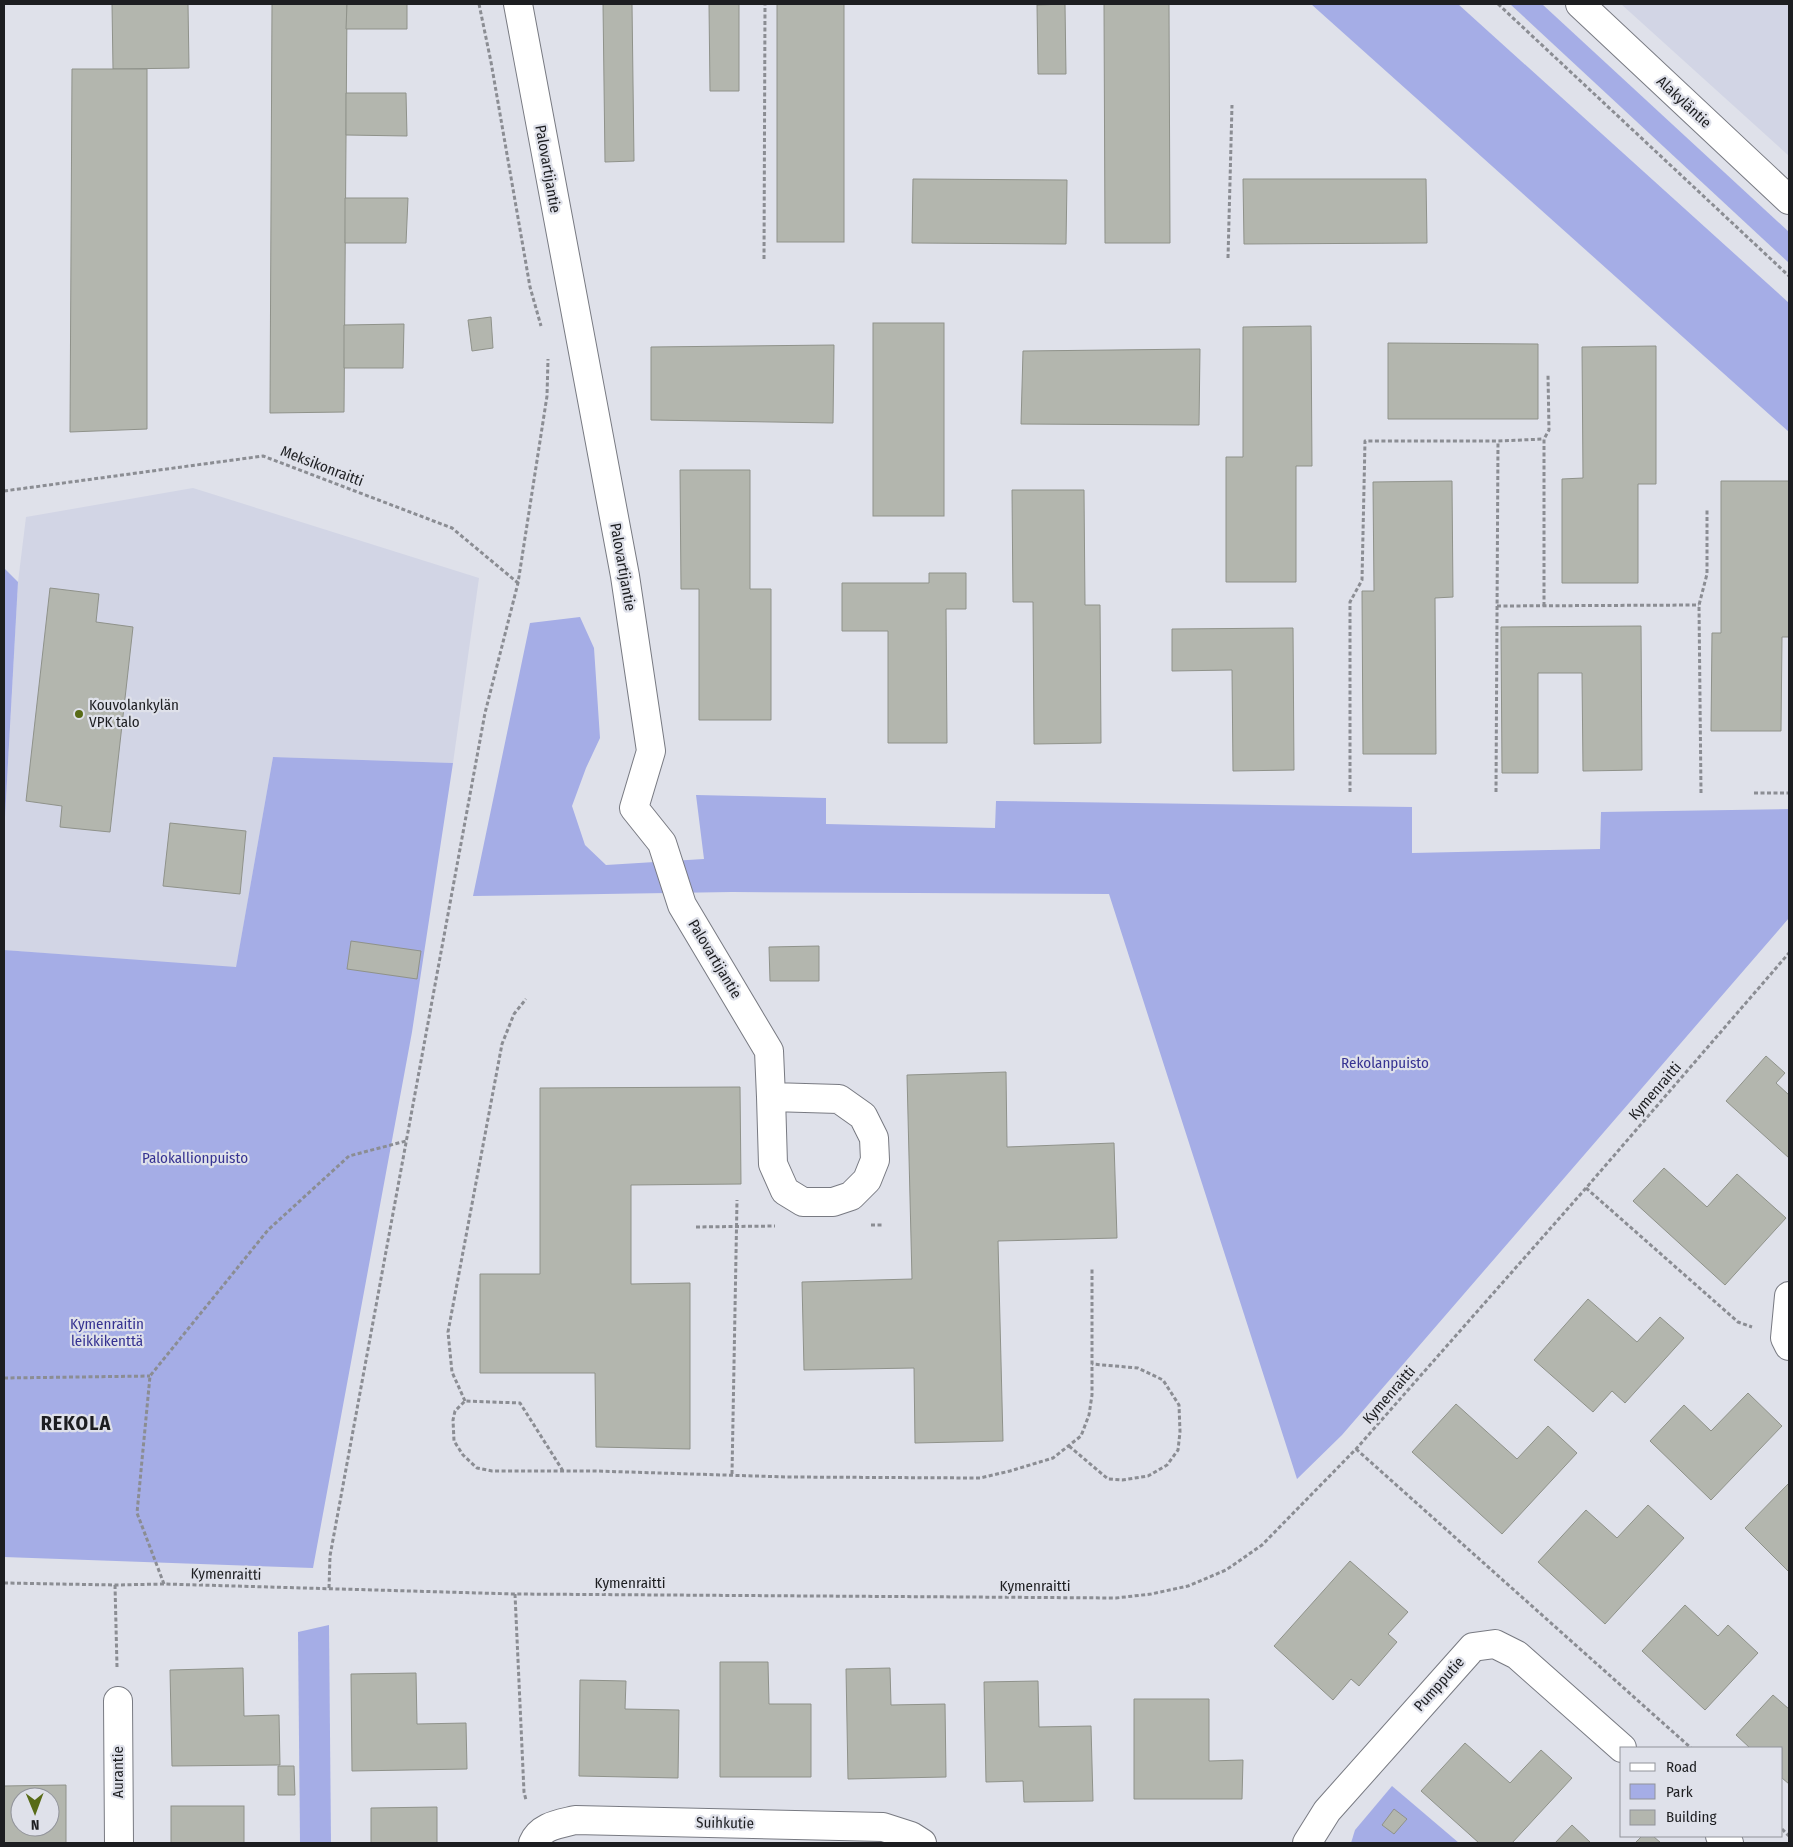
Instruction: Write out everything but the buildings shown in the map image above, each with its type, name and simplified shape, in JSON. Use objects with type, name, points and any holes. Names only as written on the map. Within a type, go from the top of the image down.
[{"type":"street","name":"Palovartijantie","points":[[518,4],[625,576],[651,751],[634,808],[662,843],[682,906],[769,1051],[773,1164],[785,1191],[803,1202],[833,1202],[851,1196],[867,1180],[875,1160],[874,1138],[863,1116],[839,1099],[771,1097]]},
{"type":"street","name":"Alakyläntie","points":[[1580,4],[1789,200]]},
{"type":"street","points":[[1787,1342],[1789,1296]]},
{"type":"street","name":"Pumpputie","points":[[1307,1843],[1327,1811],[1473,1647],[1495,1644],[1517,1655],[1621,1747]]},
{"type":"street","name":"Aurantie","points":[[118,1701],[119,1843]]},
{"type":"street","name":"Suihkutie","points":[[535,1839],[550,1826],[575,1820],[883,1827],[911,1836],[922,1843]]},
{"type":"path","points":[[480,4],[530,287],[543,333]]},
{"type":"path","points":[[764,259],[765,4]]},
{"type":"path","points":[[1498,4],[1789,276]]},
{"type":"path","points":[[1228,258],[1232,104]]},
{"type":"path","points":[[330,1588],[330,1556],[485,713],[518,583],[547,396],[548,352]]},
{"type":"path","points":[[1544,606],[1544,439],[1549,430],[1548,376]]},
{"type":"path","points":[[1350,792],[1350,602],[1362,580],[1365,441],[1544,439]]},
{"type":"path","points":[[1496,792],[1498,441]]},
{"type":"path","name":"Meksikonraitti","points":[[4,491],[263,456],[452,528],[518,583]]},
{"type":"path","points":[[1701,793],[1699,605],[1707,574],[1707,510]]},
{"type":"path","points":[[1497,606],[1699,605]]},
{"type":"path","points":[[1754,793],[1789,793]]},
{"type":"path","name":"Kymenraitti","points":[[4,1583],[164,1584],[515,1594],[1116,1598],[1151,1594],[1188,1586],[1226,1570],[1255,1550],[1356,1449],[1586,1188],[1789,953]]},
{"type":"path","points":[[464,1401],[452,1372],[448,1332],[502,1044],[514,1014],[526,999]]},
{"type":"path","points":[[164,1584],[138,1512],[150,1376],[268,1230],[349,1156],[406,1141]]},
{"type":"path","points":[[1586,1188],[1738,1322],[1787,1342]]},
{"type":"path","points":[[732,1474],[737,1200]]},
{"type":"path","points":[[464,1401],[455,1411],[453,1420],[454,1441],[463,1455],[477,1468],[492,1471],[732,1474],[787,1477],[980,1478],[1053,1458],[1081,1436],[1089,1415],[1092,1395],[1092,1269]]},
{"type":"path","points":[[1069,1446],[1108,1479],[1122,1480],[1148,1476],[1167,1465],[1178,1450],[1180,1432],[1179,1404],[1163,1380],[1138,1368],[1092,1364]]},
{"type":"path","points":[[4,1378],[150,1376]]},
{"type":"path","points":[[464,1401],[520,1403],[562,1471]]},
{"type":"path","points":[[1356,1449],[1690,1747]]},
{"type":"path","points":[[116,1585],[118,1701]]},
{"type":"path","points":[[515,1594],[524,1792],[535,1839]]},
{"type":"shaded area","points":[[1621,4],[1789,4],[1789,156]]},
{"type":"shaded area","points":[[193,488],[479,578],[453,763],[273,757],[236,968],[4,950],[4,835],[18,582],[26,517]]},
{"type":"green space","points":[[1311,4],[1458,4],[1789,303],[1789,432]]},
{"type":"green space","points":[[1510,4],[1542,4],[1789,232],[1789,263]]},
{"type":"green space","points":[[4,568],[18,582],[4,835]]},
{"type":"green space","name":"Rekolanpuisto","points":[[580,617],[594,648],[600,738],[586,768],[572,806],[585,845],[606,865],[704,859],[696,795],[826,798],[826,824],[995,828],[996,801],[1412,807],[1412,853],[1600,849],[1601,812],[1789,809],[1789,918],[1342,1435],[1297,1479],[1109,894],[732,892],[473,896],[530,623]]},
{"type":"green space","name":"Palokallionpuisto","points":[[273,757],[453,763],[412,1032],[313,1568],[4,1557],[4,950],[236,967]]},
{"type":"green space","points":[[329,1625],[331,1843],[300,1843],[298,1632]]},
{"type":"green space","points":[[1392,1786],[1459,1843],[1351,1843],[1355,1830]]},
{"type":"place","name":"Kouvolankylän VPK talo","points":[[79,714]]},
{"type":"district","name":"REKOLA","points":[[76,1423]]},
{"type":"park label","name":"Kymenraitin leikkikenttä","points":[[107,1332]]}]
